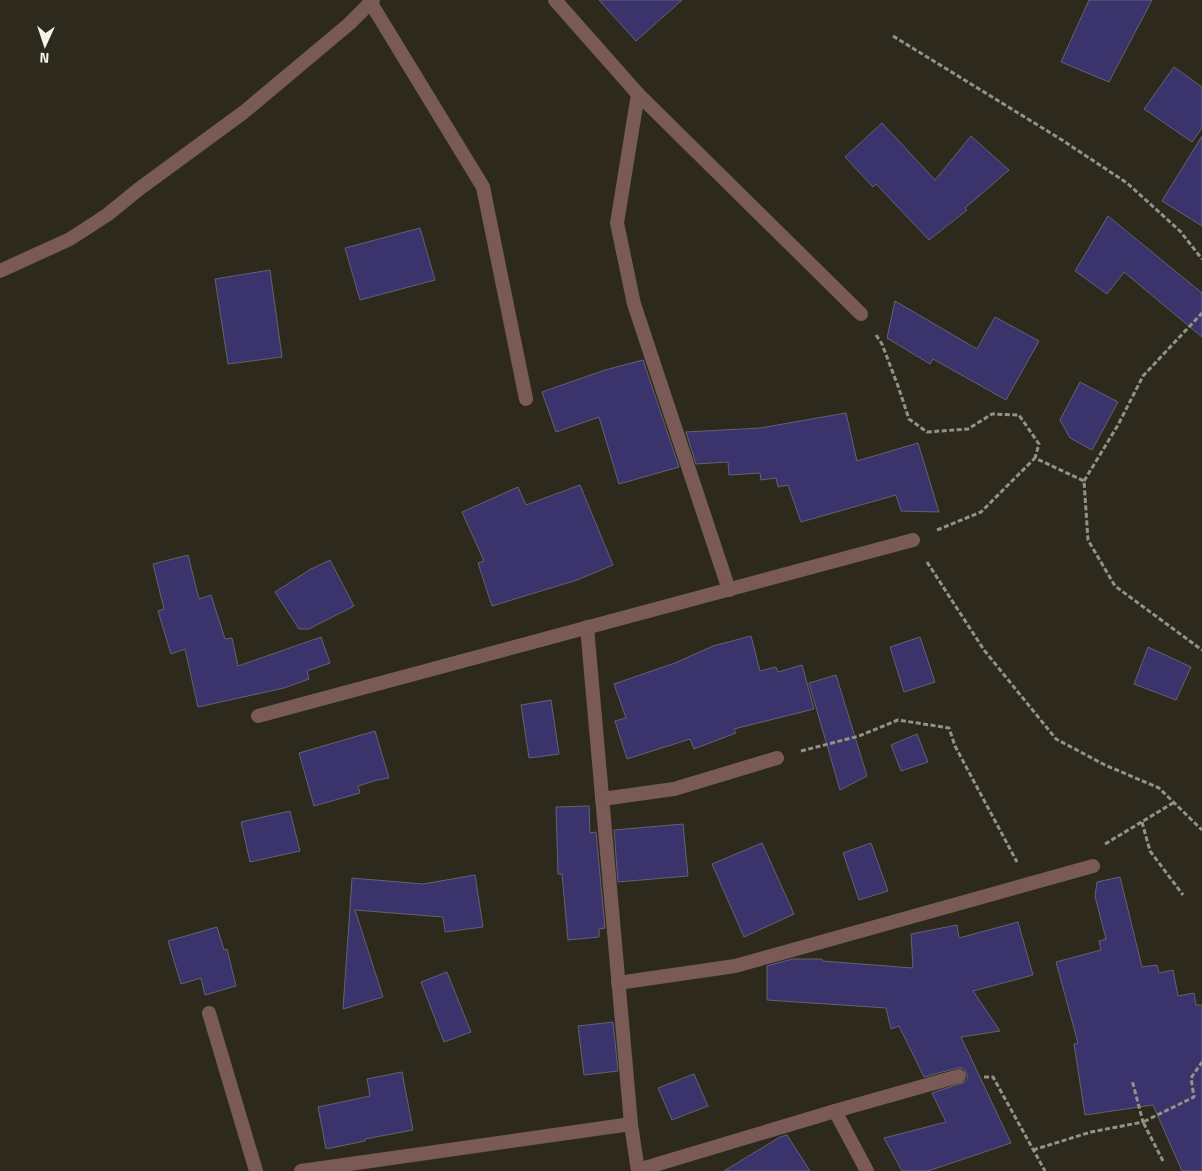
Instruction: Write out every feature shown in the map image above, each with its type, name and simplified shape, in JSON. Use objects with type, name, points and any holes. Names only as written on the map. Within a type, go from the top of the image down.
[{"type":"street","points":[[0,271],[70,239],[107,215],[139,189],[244,112],[349,24],[371,0],[483,187],[526,399]]},
{"type":"street","points":[[555,0],[638,94],[861,314]]},
{"type":"street","points":[[638,94],[617,223],[634,304],[729,590]]},
{"type":"street","points":[[258,716],[913,540]]},
{"type":"street","points":[[588,627],[618,983],[631,1124],[638,1170],[958,1076]]},
{"type":"street","points":[[602,798],[674,789],[777,758]]},
{"type":"street","points":[[618,983],[735,966],[1093,866]]},
{"type":"street","points":[[208,1013],[256,1171]]},
{"type":"street","points":[[835,1111],[867,1171]]},
{"type":"street","points":[[301,1171],[631,1124]]},
{"type":"path","points":[[893,36],[1062,140],[1127,183],[1180,231],[1202,259]]},
{"type":"path","points":[[1202,313],[1144,376],[1118,425],[1084,481],[1088,540],[1115,586],[1202,650]]},
{"type":"path","points":[[861,314],[882,344],[909,419],[926,432],[968,429],[992,414],[1019,415],[1039,444],[1034,458],[982,512],[913,540],[984,650],[1056,739],[1104,766],[1159,788],[1202,830]]},
{"type":"path","points":[[1034,458],[1084,481]]},
{"type":"path","points":[[777,758],[859,736],[898,720],[949,728],[955,746],[1029,884]]},
{"type":"path","points":[[1093,866],[1103,846],[1173,803]]},
{"type":"path","points":[[1142,822],[1150,851],[1183,895]]},
{"type":"path","points":[[1033,1150],[1091,1132],[1143,1122],[1194,1097],[1191,1078],[1202,1062]]},
{"type":"path","points":[[958,1076],[993,1077],[1044,1171]]},
{"type":"path","points":[[1132,1080],[1143,1122],[1163,1161]]},
{"type":"building","points":[[599,0],[682,0],[636,41]]},
{"type":"building","points":[[1089,0],[1152,0],[1109,82],[1061,62]]},
{"type":"building","points":[[1174,67],[1202,87],[1202,128],[1192,142],[1144,109]]},
{"type":"building","points":[[882,123],[935,180],[971,136],[1009,170],[965,208],[967,210],[929,240],[876,184],[873,187],[845,157]]},
{"type":"building","points":[[1202,136],[1202,226],[1162,201]]},
{"type":"building","points":[[1108,216],[1202,293],[1202,337],[1124,272],[1107,294],[1075,271]]},
{"type":"building","points":[[420,228],[435,280],[360,300],[345,248]]},
{"type":"building","points":[[270,270],[282,357],[228,364],[215,279]]},
{"type":"building","points":[[895,301],[977,349],[995,317],[1039,341],[1006,400],[933,359],[930,364],[887,338]]},
{"type":"building","points":[[643,360],[679,467],[619,484],[599,417],[556,432],[542,392],[605,370]]},
{"type":"building","points":[[1080,382],[1118,402],[1092,450],[1070,438],[1060,420]]},
{"type":"building","points":[[846,413],[857,461],[918,443],[939,512],[901,511],[896,495],[801,522],[788,485],[778,487],[776,478],[761,480],[760,473],[729,475],[728,462],[696,464],[686,432],[760,428]]},
{"type":"building","points":[[580,485],[613,565],[577,580],[492,606],[478,563],[484,561],[462,512],[518,487],[526,505]]},
{"type":"building","points":[[188,555],[199,599],[211,595],[225,639],[232,638],[238,666],[321,637],[330,663],[307,671],[309,679],[284,688],[198,707],[185,649],[171,654],[158,611],[164,609],[153,564]]},
{"type":"building","points":[[330,560],[354,606],[309,629],[299,629],[275,592],[311,569]]},
{"type":"building","points":[[751,636],[760,671],[776,667],[778,672],[802,665],[814,709],[734,729],[736,733],[694,749],[690,739],[627,759],[615,721],[626,718],[614,684],[675,663],[713,646]]},
{"type":"building","points":[[920,637],[935,682],[904,692],[890,647]]},
{"type":"building","points":[[1148,647],[1191,667],[1176,700],[1134,684]]},
{"type":"building","points":[[836,675],[867,776],[840,790],[809,683]]},
{"type":"building","points":[[551,700],[559,754],[529,758],[521,705]]},
{"type":"building","points":[[375,731],[389,778],[358,786],[360,793],[314,806],[299,753]]},
{"type":"building","points":[[917,734],[928,762],[901,771],[891,745]]},
{"type":"building","points":[[589,806],[590,833],[596,832],[605,928],[599,929],[599,937],[568,940],[562,874],[558,874],[556,807]]},
{"type":"building","points":[[290,811],[300,851],[250,862],[241,822]]},
{"type":"building","points":[[683,824],[688,876],[618,882],[614,830]]},
{"type":"building","points":[[762,843],[794,914],[744,937],[712,864]]},
{"type":"building","points":[[871,843],[888,891],[859,900],[843,853]]},
{"type":"building","points":[[475,875],[483,927],[445,932],[443,917],[355,910],[383,997],[343,1009],[352,878],[423,884]]},
{"type":"building","points":[[1120,877],[1142,967],[1157,965],[1159,973],[1173,970],[1178,996],[1194,993],[1196,1005],[1202,1005],[1202,1171],[1182,1171],[1153,1105],[1085,1115],[1074,1044],[1078,1043],[1056,962],[1101,950],[1099,941],[1106,939],[1095,896],[1097,882]]},
{"type":"building","points":[[1018,922],[1033,975],[973,991],[1000,1031],[961,1037],[1011,1143],[928,1171],[902,1171],[884,1138],[946,1122],[932,1093],[965,1082],[968,1078],[965,1070],[957,1068],[924,1077],[899,1026],[891,1029],[886,1008],[767,1000],[767,966],[792,959],[822,959],[822,961],[913,968],[911,934],[957,925],[959,938]]},
{"type":"building","points":[[217,927],[224,950],[227,949],[236,986],[205,995],[201,978],[181,984],[168,941]]},
{"type":"building","points":[[447,972],[471,1032],[444,1042],[421,982]]},
{"type":"building","points":[[613,1022],[618,1071],[584,1075],[578,1026]]},
{"type":"building","points":[[402,1072],[413,1130],[326,1149],[318,1107],[370,1096],[367,1079]]},
{"type":"building","points":[[694,1074],[708,1106],[672,1120],[658,1088]]},
{"type":"building","points":[[787,1135],[810,1171],[724,1171],[780,1137]]}]
